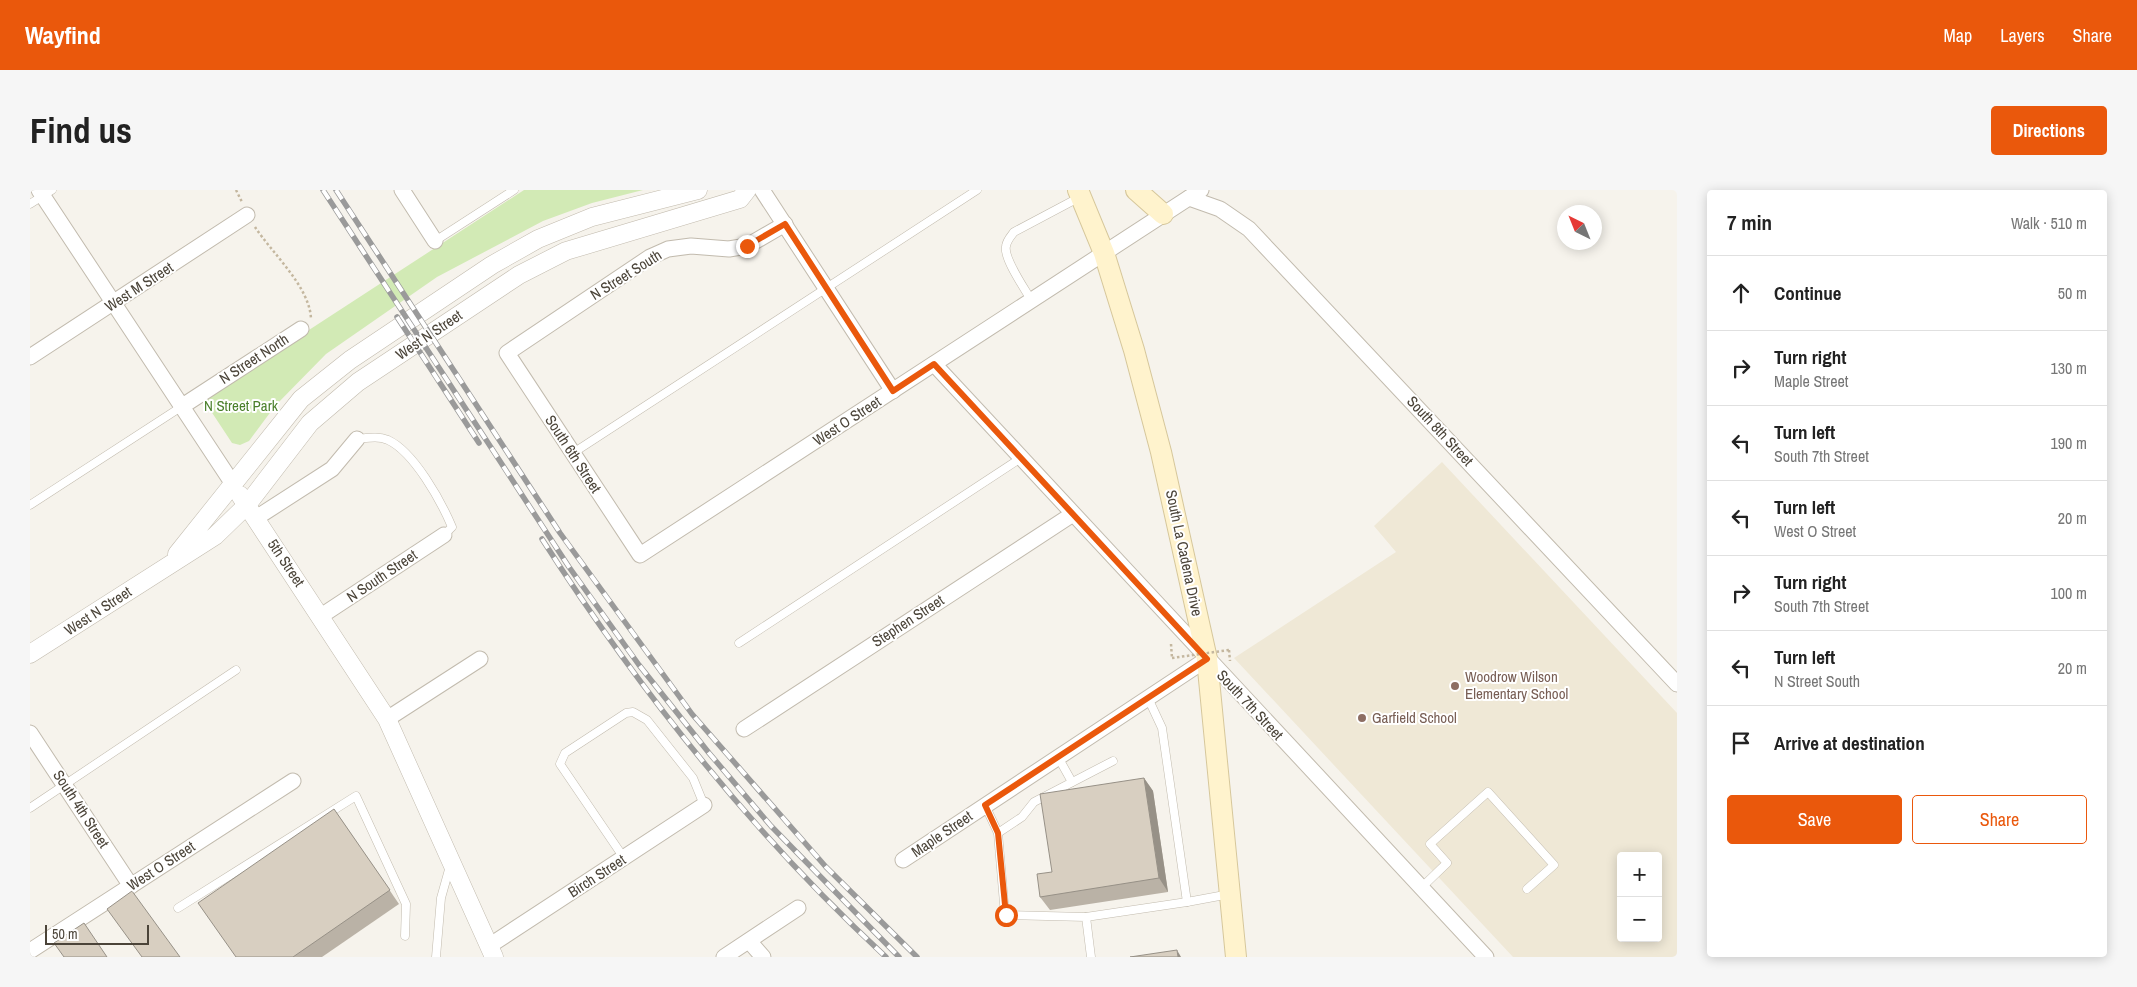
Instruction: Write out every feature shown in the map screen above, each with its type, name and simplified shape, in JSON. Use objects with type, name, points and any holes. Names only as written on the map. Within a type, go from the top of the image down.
[{"type":"main road","points":[[1136,190],[1163,214]]},
{"type":"main road","name":"South La Cadena Drive","points":[[1079,193],[1104,253],[1134,350],[1161,452],[1207,659],[1236,957]]},
{"type":"street","points":[[402,190],[435,241]]},
{"type":"street","name":"West N Street","points":[[166,567],[301,399],[350,360],[492,265],[538,238],[570,225],[698,190]]},
{"type":"street","name":"West N Street","points":[[30,654],[251,512],[310,423],[358,382],[520,275],[566,251],[740,199],[747,190]]},
{"type":"street","points":[[762,190],[893,391]]},
{"type":"street","name":"5th Street","points":[[45,192],[181,407],[321,616],[387,719],[492,952]]},
{"type":"street","name":"West O Street","points":[[640,555],[1195,194]]},
{"type":"street","name":"South 8th Street","points":[[1195,194],[1249,229],[1677,684]]},
{"type":"street","name":"West M Street","points":[[30,357],[247,215]]},
{"type":"street","name":"N Street South","points":[[507,353],[650,257],[668,250],[691,246],[729,249],[747,246],[785,224]]},
{"type":"street","name":"N Street North","points":[[181,407],[301,328]]},
{"type":"street","name":"South 6th Street","points":[[507,353],[640,555]]},
{"type":"street","name":"South 7th Street","points":[[934,364],[1486,957]]},
{"type":"street","points":[[251,512],[332,469],[357,439]]},
{"type":"street","name":"Stephen Street","points":[[744,729],[1073,514]]},
{"type":"street","name":"N South Street","points":[[321,616],[444,535]]},
{"type":"street","points":[[387,719],[480,659]]},
{"type":"street","name":"Maple Street","points":[[903,860],[1207,659]]},
{"type":"street","name":"South 4th Street","points":[[30,733],[131,886]]},
{"type":"street","name":"West O Street","points":[[30,952],[293,781]]},
{"type":"street","name":"Birch Street","points":[[492,952],[624,858],[704,805]]},
{"type":"street","points":[[724,957],[798,908]]},
{"type":"street","points":[[749,941],[763,957]]},
{"type":"lane","points":[[435,241],[514,190]]},
{"type":"lane","points":[[573,453],[825,287],[977,190]]},
{"type":"lane","points":[[30,204],[45,192]]},
{"type":"lane","points":[[1031,300],[1007,257],[1005,247],[1009,238],[1014,232],[1079,193]]},
{"type":"lane","points":[[30,505],[181,407]]},
{"type":"lane","points":[[357,439],[376,437],[388,440],[400,448],[430,486],[447,515],[452,527],[444,535]]},
{"type":"lane","points":[[738,643],[1021,458]]},
{"type":"lane","points":[[30,808],[236,670]]},
{"type":"lane","points":[[1148,698],[1162,728],[1187,902]]},
{"type":"lane","points":[[624,858],[560,764],[565,753],[626,713],[634,712],[648,720],[693,778],[704,805]]},
{"type":"lane","points":[[1058,757],[1072,782]]},
{"type":"lane","points":[[998,833],[1022,817],[1034,802],[1113,761]]},
{"type":"lane","points":[[1421,888],[1448,863],[1430,844],[1488,792],[1554,865],[1527,890]]},
{"type":"lane","points":[[178,908],[356,796],[406,904],[405,936]]},
{"type":"lane","points":[[985,805],[998,833],[1006,915],[1086,916],[1230,894]]},
{"type":"lane","points":[[436,957],[441,898],[451,859]]},
{"type":"lane","points":[[1086,916],[1090,957]]},
{"type":"path","points":[[236,190],[247,215],[264,241],[292,275],[308,302],[312,318],[301,328]]},
{"type":"path","points":[[1171,644],[1172,658],[1229,650],[1230,664]]},
{"type":"shaded area","name":"Woodrow Wilson Elementary School","points":[[1442,462],[1677,713],[1677,957],[1513,957],[1234,658],[1396,552],[1374,526]]},
{"type":"green space","name":"N Street Park","points":[[524,190],[643,190],[592,203],[543,221],[437,277],[326,354],[275,406],[249,441],[240,445],[232,443],[203,399]]},
{"type":"building","points":[[1144,778],[1159,878],[1040,897],[1037,874],[1052,872],[1040,794]]},
{"type":"building","points":[[334,809],[390,890],[293,957],[236,957],[198,903]]},
{"type":"building","points":[[132,891],[180,957],[142,957],[107,909]]},
{"type":"building","points":[[84,923],[107,957],[64,957],[54,943]]},
{"type":"building","points":[[1177,950],[1178,957],[1130,957]]},
{"type":"railway","points":[[323,190],[569,567],[639,665],[709,753],[771,826],[899,957]]},
{"type":"railway","points":[[336,190],[560,533],[692,714],[826,867],[917,957]]},
{"type":"railway","points":[[397,317],[479,443]]},
{"type":"railway","points":[[542,539],[618,651],[701,759],[790,861],[886,957]]},
{"type":"place","name":"Woodrow Wilson Elementary School","points":[[1455,686]]},
{"type":"place","name":"Garfield School","points":[[1362,718]]},
{"type":"route","points":[[747,246],[785,224],[893,391],[934,364],[1207,659],[985,805],[998,833],[1006,915]]}]
